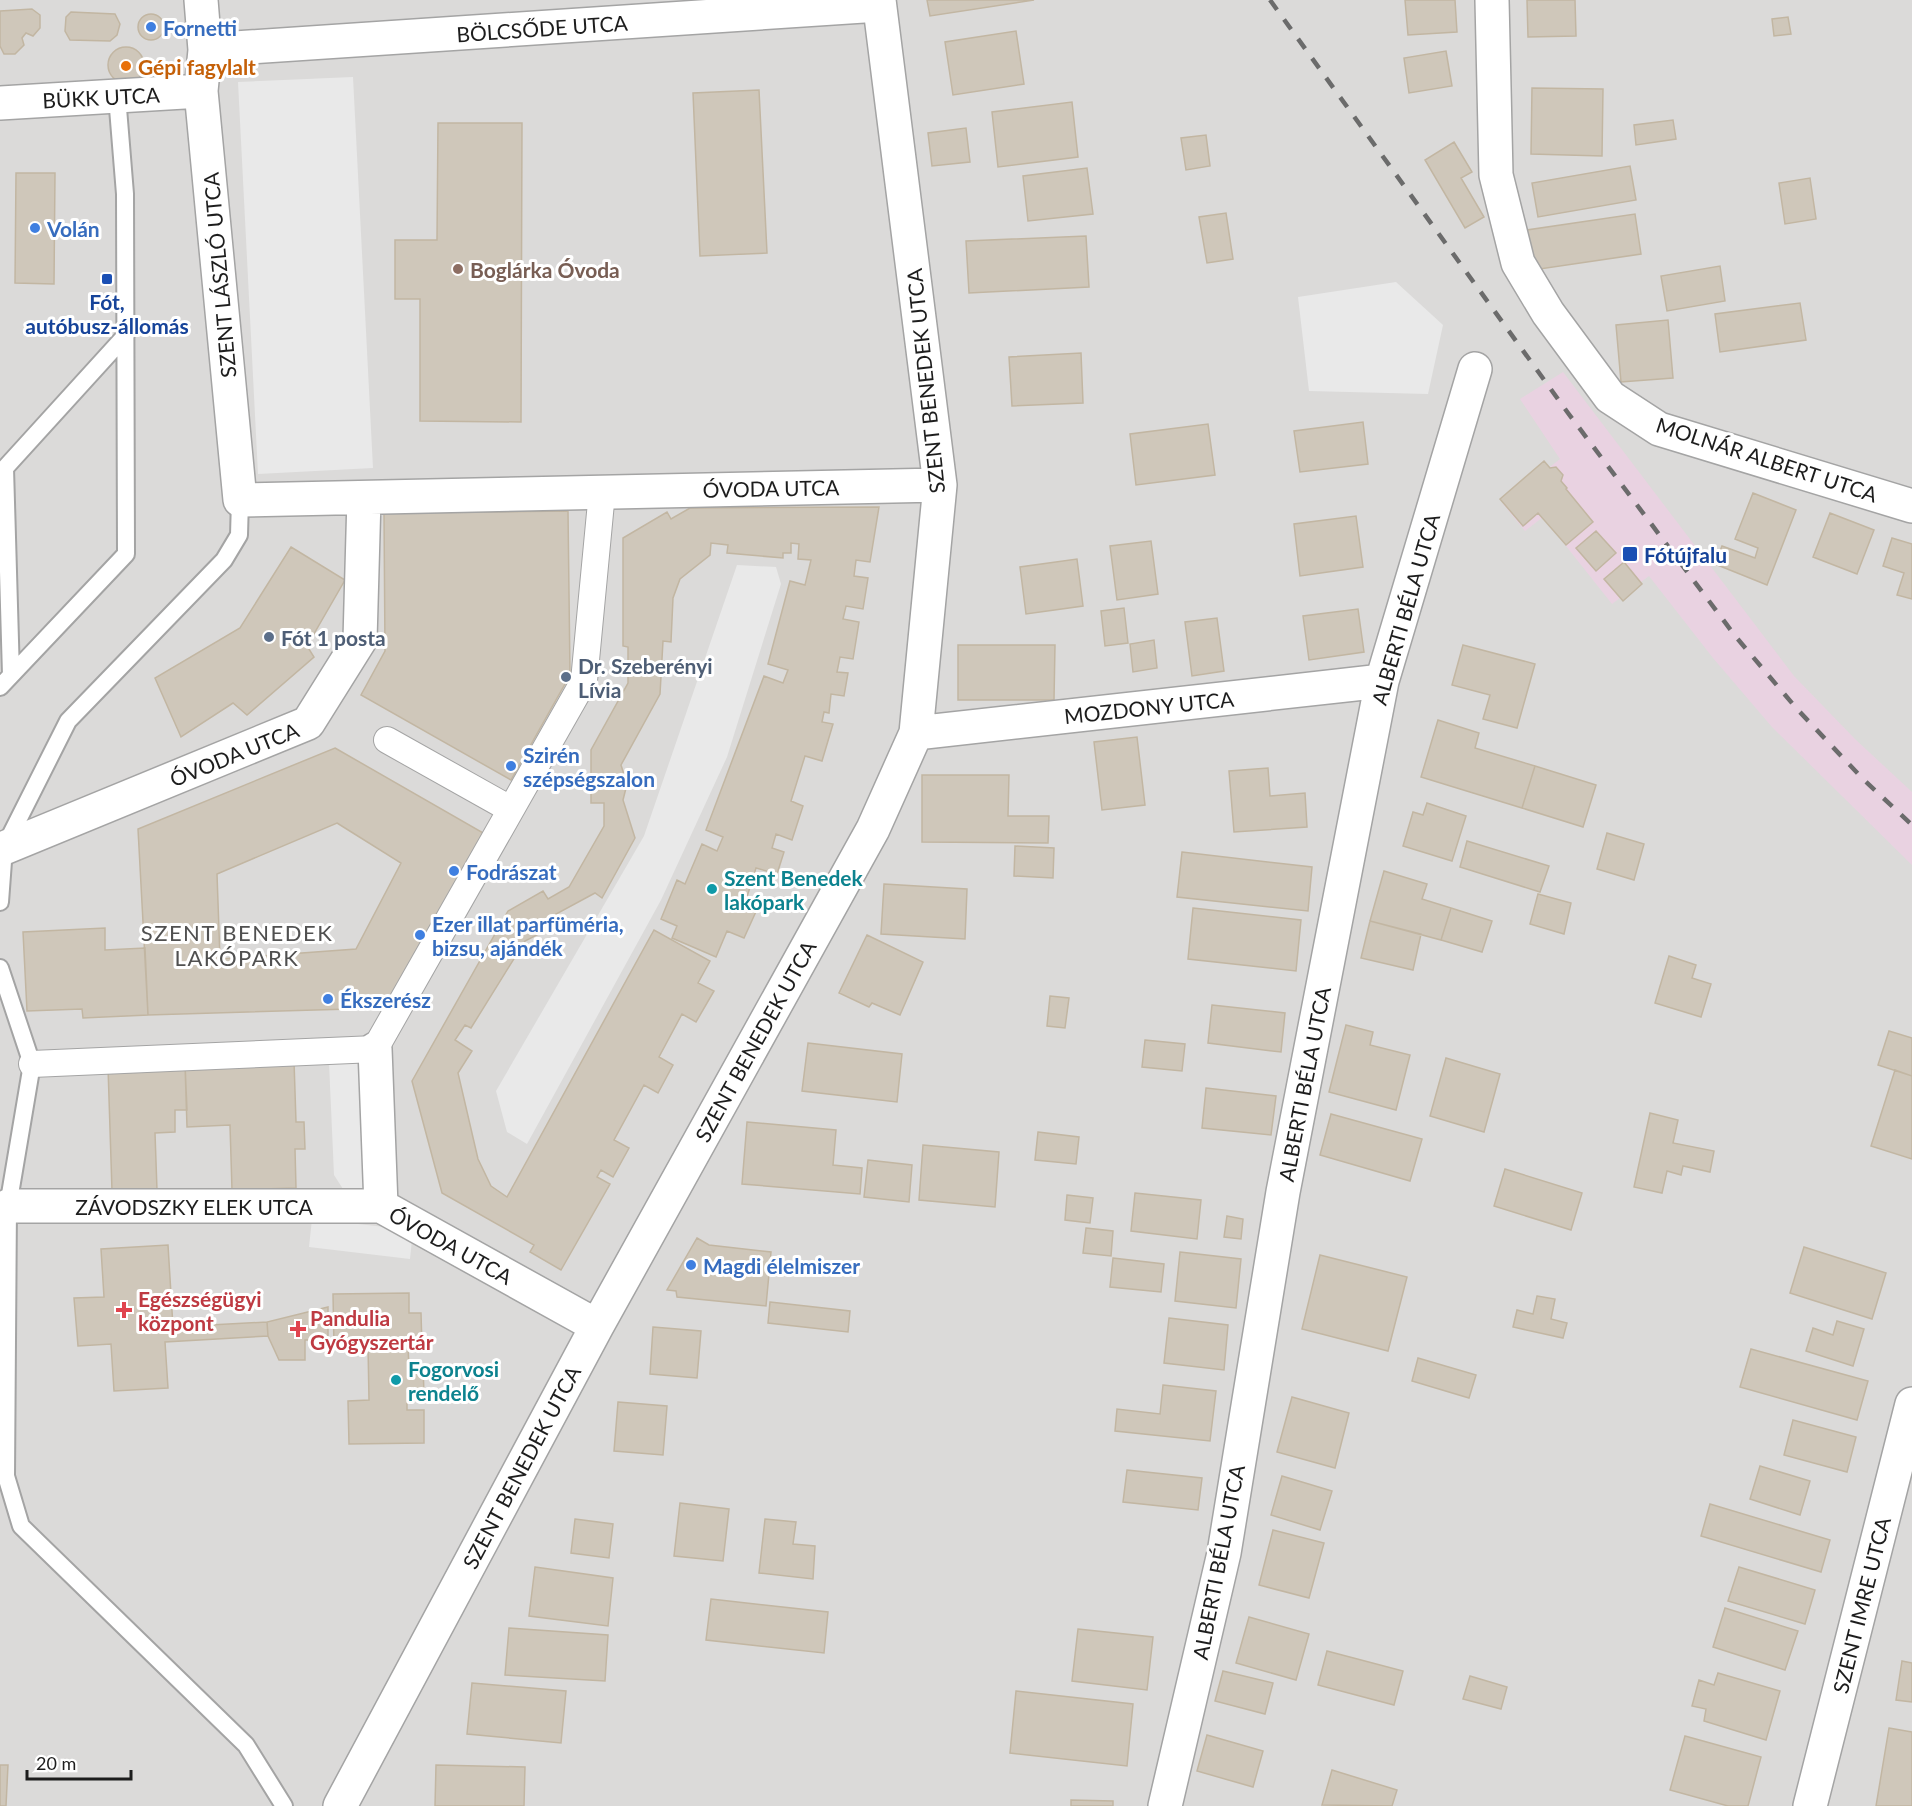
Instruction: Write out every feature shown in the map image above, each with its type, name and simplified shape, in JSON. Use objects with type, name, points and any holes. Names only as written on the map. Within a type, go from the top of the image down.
[{"type":"street","name":"SZENT LÁSZLÓ UTCA","points":[[201,0],[205,50],[201,91],[240,500]]},
{"type":"street","name":"MOLNÁR ALBERT UTCA","points":[[1491,0],[1496,175],[1518,263],[1548,313],[1610,397],[1659,429],[1912,506]]},
{"type":"street","name":"BÖLCSŐDE UTCA","points":[[205,50],[879,3]]},
{"type":"street","name":"SZENT BENEDEK UTCA","points":[[340,1806],[597,1326],[873,829],[916,733],[940,485],[879,3]]},
{"type":"street","name":"BÜKK UTCA","points":[[0,103],[201,91]]},
{"type":"street","name":"ALBERTI BÉLA UTCA","points":[[1165,1806],[1224,1553],[1283,1192],[1382,681],[1475,369]]},
{"type":"street","name":"ÓVODA UTCA","points":[[240,500],[940,485]]},
{"type":"street","points":[[32,1064],[375,1049],[584,681],[602,492]]},
{"type":"street","name":"ÓVODA UTCA","points":[[4,848],[308,723],[360,640],[364,498]]},
{"type":"street","name":"MOZDONY UTCA","points":[[916,733],[1382,681]]},
{"type":"street","points":[[387,740],[510,809]]},
{"type":"street","name":"ÓVODA UTCA","points":[[375,1049],[381,1206],[597,1326]]},
{"type":"street","name":"ZÁVODSZKY ELEK UTCA","points":[[8,1206],[381,1206]]},
{"type":"street","name":"SZENT IMRE UTCA","points":[[1810,1806],[1912,1404]]},
{"type":"lane","points":[[6,681],[126,554],[125,194],[117,96]]},
{"type":"lane","points":[[6,681],[4,468],[126,335]]},
{"type":"lane","points":[[0,902],[4,848],[68,721],[224,560],[239,535],[240,500]]},
{"type":"lane","points":[[0,968],[32,1064],[8,1206],[6,1476],[21,1526],[246,1745],[284,1806]]},
{"type":"shaded area","points":[[0,0],[1912,0],[1912,1806],[0,1806]]},
{"type":"shaded area","points":[[353,77],[373,468],[258,474],[238,82]]},
{"type":"shaded area","points":[[1396,282],[1443,325],[1428,394],[1309,391],[1298,297]]},
{"type":"shaded area","points":[[1563,372],[1794,676],[1855,739],[1912,792],[1912,865],[1772,727],[1713,658],[1649,576],[1612,604],[1543,517],[1525,531],[1503,504],[1560,459],[1520,399]]},
{"type":"shaded area","points":[[737,565],[776,567],[781,584],[727,757],[661,900],[527,1144],[507,1132],[496,1091],[644,836]]},
{"type":"shaded area","points":[[368,1062],[373,1188],[343,1189],[334,1175],[329,1063]]},
{"type":"shaded area","points":[[312,1219],[413,1230],[410,1259],[309,1247]]},
{"type":"building","points":[[927,0],[1034,0],[930,16]]},
{"type":"building","points":[[1405,0],[1455,0],[1457,32],[1408,35]]},
{"type":"building","points":[[1527,0],[1575,0],[1576,36],[1528,37]]},
{"type":"building","points":[[32,9],[40,15],[40,28],[33,36],[26,33],[22,38],[24,45],[15,54],[4,54],[0,46],[0,11]]},
{"type":"building","points":[[71,12],[115,14],[120,24],[117,35],[110,41],[70,40],[65,31],[66,17]]},
{"type":"building","name":"Fornetti","points":[[151,14],[160,18],[164,27],[160,36],[151,40],[142,36],[138,27],[142,18]]},
{"type":"building","points":[[1788,17],[1791,34],[1774,36],[1772,19]]},
{"type":"building","points":[[1016,31],[1024,84],[953,95],[945,42]]},
{"type":"building","points":[[126,47],[139,52],[144,65],[139,78],[126,83],[113,78],[108,65],[113,52]]},
{"type":"building","points":[[1446,51],[1452,86],[1409,93],[1404,58]]},
{"type":"building","points":[[1532,88],[1603,89],[1602,156],[1531,154]]},
{"type":"building","points":[[759,90],[767,253],[700,256],[693,93]]},
{"type":"building","points":[[1072,102],[1078,157],[998,167],[992,112]]},
{"type":"building","points":[[1673,120],[1676,139],[1636,145],[1634,125]]},
{"type":"building","name":"Boglárka Óvoda","points":[[438,123],[522,123],[521,422],[420,421],[420,299],[395,299],[395,240],[437,240]]},
{"type":"building","points":[[966,128],[970,162],[932,166],[928,133]]},
{"type":"building","points":[[1206,135],[1210,166],[1186,170],[1181,138]]},
{"type":"building","points":[[1454,142],[1472,172],[1461,178],[1484,217],[1465,228],[1425,160]]},
{"type":"building","points":[[1630,166],[1636,200],[1538,217],[1532,183]]},
{"type":"building","points":[[1087,168],[1093,214],[1028,221],[1023,176]]},
{"type":"building","name":"Volán","points":[[16,173],[55,173],[54,284],[15,283]]},
{"type":"building","points":[[1810,178],[1816,219],[1785,224],[1779,183]]},
{"type":"building","points":[[1226,213],[1233,259],[1207,263],[1199,217]]},
{"type":"building","points":[[1635,214],[1641,254],[1533,270],[1527,230]]},
{"type":"building","points":[[1086,236],[1089,287],[969,293],[966,241]]},
{"type":"building","points":[[1720,266],[1725,301],[1667,311],[1661,276]]},
{"type":"building","points":[[1800,303],[1806,340],[1720,352],[1715,314]]},
{"type":"building","points":[[1668,320],[1673,378],[1621,382],[1616,325]]},
{"type":"building","points":[[1081,353],[1083,403],[1012,406],[1009,357]]},
{"type":"building","points":[[1363,422],[1368,464],[1300,472],[1294,431]]},
{"type":"building","points":[[1208,424],[1215,475],[1136,485],[1130,434]]},
{"type":"building","points":[[1544,461],[1550,468],[1556,467],[1563,475],[1561,481],[1566,489],[1593,522],[1566,545],[1538,513],[1523,526],[1500,499]]},
{"type":"building","points":[[1753,493],[1796,510],[1767,585],[1715,564],[1722,546],[1755,558],[1758,548],[1735,539]]},
{"type":"building","name":"Szent Benedek lakópark","points":[[879,507],[870,562],[856,560],[854,576],[868,578],[863,609],[846,606],[843,619],[859,622],[853,659],[840,657],[837,672],[848,673],[844,696],[831,694],[829,713],[824,712],[822,722],[833,724],[822,761],[805,756],[791,801],[803,806],[792,840],[776,834],[772,848],[784,852],[777,874],[756,868],[746,900],[759,905],[744,938],[727,931],[716,957],[672,938],[677,926],[661,919],[677,880],[685,884],[702,844],[717,851],[723,837],[706,830],[764,676],[783,683],[788,670],[768,664],[790,581],[805,585],[811,560],[798,559],[799,544],[791,543],[791,553],[783,553],[783,558],[727,553],[728,545],[711,543],[710,555],[680,579],[673,598],[671,642],[663,641],[660,694],[621,765],[627,784],[623,800],[635,838],[602,898],[595,893],[556,914],[560,923],[525,941],[471,1028],[465,1025],[455,1040],[472,1051],[458,1073],[478,1159],[491,1186],[507,1197],[654,930],[710,961],[698,983],[714,991],[696,1022],[682,1014],[659,1057],[673,1065],[658,1093],[644,1085],[614,1140],[629,1148],[613,1177],[601,1170],[597,1177],[610,1184],[561,1270],[530,1252],[534,1245],[442,1193],[412,1081],[508,911],[543,891],[548,899],[569,887],[604,826],[604,803],[591,803],[591,750],[628,683],[628,647],[623,646],[623,538],[667,512],[671,519],[690,508]]},
{"type":"building","points":[[568,511],[570,675],[511,780],[361,695],[385,651],[384,513]]},
{"type":"building","points":[[1830,513],[1874,530],[1857,574],[1813,557]]},
{"type":"building","points":[[1356,516],[1363,567],[1300,576],[1294,524]]},
{"type":"building","points":[[1596,531],[1616,553],[1596,571],[1576,548]]},
{"type":"building","points":[[1892,538],[1912,544],[1912,599],[1897,595],[1904,573],[1883,566]]},
{"type":"building","points":[[1151,541],[1158,594],[1117,600],[1110,546]]},
{"type":"building","name":"Fót 1 posta","points":[[291,547],[345,580],[307,646],[314,657],[247,715],[233,703],[181,737],[155,678],[240,628]]},
{"type":"building","points":[[1077,559],[1083,606],[1026,614],[1020,567]]},
{"type":"building","points":[[1624,562],[1642,584],[1623,601],[1604,579]]},
{"type":"building","points":[[1124,608],[1128,643],[1105,646],[1101,611]]},
{"type":"building","points":[[1358,609],[1364,652],[1309,660],[1303,616]]},
{"type":"building","points":[[1217,618],[1224,671],[1192,676],[1185,622]]},
{"type":"building","points":[[1154,640],[1157,668],[1133,672],[1130,644]]},
{"type":"building","points":[[958,645],[1055,645],[1054,700],[958,700]]},
{"type":"building","points":[[1463,645],[1535,664],[1517,728],[1483,719],[1490,695],[1452,685]]},
{"type":"building","points":[[1438,720],[1479,733],[1475,748],[1535,766],[1522,808],[1421,777]]},
{"type":"building","points":[[1137,737],[1145,805],[1102,810],[1094,742]]},
{"type":"building","points":[[335,748],[485,834],[385,1008],[148,1015],[138,829]],"holes":[[[337,823],[401,863],[356,949],[220,959],[217,874]]]},
{"type":"building","points":[[1535,766],[1596,785],[1583,827],[1522,808]]},
{"type":"building","points":[[1268,768],[1270,796],[1305,793],[1307,827],[1234,832],[1229,771]]},
{"type":"building","points":[[922,775],[1009,775],[1008,816],[1049,816],[1048,843],[922,842]]},
{"type":"building","points":[[1427,803],[1466,816],[1452,861],[1403,846],[1413,812],[1423,815]]},
{"type":"building","points":[[1607,833],[1644,844],[1634,880],[1597,869]]},
{"type":"building","points":[[1467,841],[1549,866],[1540,892],[1460,867]]},
{"type":"building","points":[[1015,846],[1054,848],[1053,878],[1014,876]]},
{"type":"building","points":[[1182,852],[1312,867],[1308,911],[1177,897]]},
{"type":"building","points":[[1384,871],[1427,884],[1422,899],[1451,908],[1441,940],[1370,921]]},
{"type":"building","points":[[884,884],[967,889],[965,939],[881,934]]},
{"type":"building","points":[[1538,894],[1571,903],[1564,934],[1530,924]]},
{"type":"building","points":[[1193,908],[1301,920],[1296,971],[1188,959]]},
{"type":"building","points":[[1451,908],[1492,921],[1482,952],[1441,940]]},
{"type":"building","points":[[1370,921],[1421,934],[1413,970],[1361,958]]},
{"type":"building","points":[[105,928],[105,950],[145,948],[148,1015],[83,1018],[82,1009],[27,1011],[23,932]]},
{"type":"building","points":[[867,935],[923,962],[900,1015],[872,1003],[869,1007],[839,993]]},
{"type":"building","points":[[1669,956],[1696,965],[1692,978],[1711,984],[1701,1017],[1655,1003]]},
{"type":"building","points":[[1050,996],[1069,998],[1065,1028],[1047,1026]]},
{"type":"building","points":[[1212,1005],[1285,1013],[1281,1052],[1208,1043]]},
{"type":"building","points":[[1346,1025],[1373,1032],[1370,1045],[1410,1055],[1396,1110],[1329,1092]]},
{"type":"building","points":[[1889,1031],[1912,1038],[1912,1076],[1878,1065]]},
{"type":"building","points":[[1145,1040],[1185,1044],[1182,1071],[1142,1067]]},
{"type":"building","points":[[808,1043],[902,1054],[897,1102],[802,1091]]},
{"type":"building","points":[[1446,1058],[1500,1074],[1484,1132],[1430,1116]]},
{"type":"building","points":[[294,1061],[296,1122],[304,1122],[305,1149],[295,1149],[296,1188],[232,1190],[230,1125],[187,1127],[185,1064]]},
{"type":"building","points":[[185,1064],[187,1110],[175,1110],[175,1132],[155,1133],[157,1190],[112,1191],[108,1067]]},
{"type":"building","points":[[1895,1070],[1912,1076],[1912,1159],[1871,1146]]},
{"type":"building","points":[[1206,1088],[1276,1096],[1271,1135],[1202,1128]]},
{"type":"building","points":[[1650,1113],[1678,1120],[1673,1143],[1714,1151],[1710,1172],[1683,1166],[1681,1175],[1667,1171],[1662,1193],[1634,1187]]},
{"type":"building","points":[[1331,1114],[1422,1139],[1410,1181],[1320,1155]]},
{"type":"building","points":[[747,1122],[836,1130],[833,1165],[862,1168],[860,1194],[742,1184]]},
{"type":"building","points":[[1038,1132],[1079,1137],[1076,1164],[1035,1160]]},
{"type":"building","points":[[923,1145],[999,1152],[995,1207],[919,1200]]},
{"type":"building","points":[[868,1160],[912,1165],[909,1202],[864,1197]]},
{"type":"building","points":[[1505,1169],[1582,1193],[1571,1230],[1494,1206]]},
{"type":"building","points":[[1135,1193],[1201,1200],[1197,1239],[1131,1231]]},
{"type":"building","points":[[1067,1195],[1093,1198],[1090,1223],[1065,1220]]},
{"type":"building","points":[[1227,1216],[1243,1219],[1241,1239],[1224,1237]]},
{"type":"building","points":[[1086,1228],[1113,1231],[1111,1256],[1083,1253]]},
{"type":"building","points":[[697,1238],[709,1245],[771,1252],[766,1306],[677,1297],[676,1291],[667,1290]]},
{"type":"building","name":"Egészségügyi központ","points":[[168,1245],[173,1327],[267,1322],[268,1336],[165,1342],[168,1388],[114,1391],[111,1344],[78,1346],[74,1298],[104,1297],[101,1249]]},
{"type":"building","points":[[1804,1247],[1886,1273],[1872,1319],[1790,1293]]},
{"type":"building","points":[[1180,1252],[1241,1259],[1236,1308],[1175,1301]]},
{"type":"building","points":[[1320,1255],[1407,1277],[1388,1351],[1302,1329]]},
{"type":"building","points":[[1113,1258],[1164,1264],[1161,1292],[1110,1287]]},
{"type":"building","name":"Fogorvosi rendelő","points":[[409,1293],[409,1313],[421,1313],[422,1347],[408,1347],[409,1367],[423,1367],[424,1393],[407,1393],[407,1410],[424,1410],[424,1443],[349,1444],[348,1401],[369,1400],[368,1346],[334,1347],[333,1294]]},
{"type":"building","points":[[1537,1296],[1555,1299],[1551,1319],[1567,1323],[1563,1338],[1513,1327],[1517,1310],[1533,1314]]},
{"type":"building","points":[[770,1302],[850,1311],[848,1332],[768,1323]]},
{"type":"building","name":"Pandulia Gyógyszertár","points":[[328,1307],[328,1340],[305,1340],[305,1360],[279,1360],[268,1336],[267,1322]]},
{"type":"building","points":[[1169,1318],[1228,1325],[1224,1370],[1164,1363]]},
{"type":"building","points":[[1837,1321],[1864,1329],[1853,1366],[1806,1351],[1813,1328],[1833,1335]]},
{"type":"building","points":[[653,1327],[701,1331],[697,1378],[650,1374]]},
{"type":"building","points":[[1751,1349],[1868,1381],[1857,1420],[1740,1387]]},
{"type":"building","points":[[1418,1358],[1476,1375],[1469,1398],[1412,1381]]},
{"type":"building","points":[[1163,1385],[1216,1391],[1210,1441],[1115,1431],[1117,1409],[1160,1414]]},
{"type":"building","points":[[1292,1397],[1349,1413],[1335,1468],[1277,1452]]},
{"type":"building","points":[[618,1402],[667,1406],[663,1455],[614,1451]]},
{"type":"building","points":[[1793,1420],[1856,1437],[1847,1472],[1784,1455]]},
{"type":"building","points":[[1760,1466],[1810,1481],[1800,1515],[1750,1499]]},
{"type":"building","points":[[1127,1470],[1202,1478],[1198,1510],[1123,1502]]},
{"type":"building","points":[[1282,1476],[1332,1491],[1320,1530],[1271,1515]]},
{"type":"building","points":[[680,1503],[729,1509],[723,1561],[674,1556]]},
{"type":"building","points":[[1710,1504],[1830,1540],[1821,1572],[1701,1536]]},
{"type":"building","points":[[575,1519],[613,1524],[609,1558],[571,1553]]},
{"type":"building","points":[[765,1519],[796,1522],[793,1544],[815,1546],[813,1579],[759,1573]]},
{"type":"building","points":[[1273,1530],[1324,1543],[1309,1598],[1259,1585]]},
{"type":"building","points":[[535,1567],[613,1578],[608,1626],[529,1616]]},
{"type":"building","points":[[1739,1567],[1815,1590],[1805,1624],[1728,1601]]},
{"type":"building","points":[[711,1599],[828,1612],[824,1653],[706,1640]]},
{"type":"building","points":[[1725,1608],[1798,1631],[1785,1670],[1713,1647]]},
{"type":"building","points":[[1249,1617],[1309,1634],[1296,1680],[1236,1663]]},
{"type":"building","points":[[509,1628],[608,1635],[605,1681],[505,1675]]},
{"type":"building","points":[[1078,1629],[1153,1637],[1147,1690],[1072,1681]]},
{"type":"building","points":[[1327,1651],[1403,1671],[1394,1705],[1318,1685]]},
{"type":"building","points":[[1902,1661],[1912,1663],[1912,1702],[1896,1700]]},
{"type":"building","points":[[1223,1671],[1273,1683],[1265,1714],[1215,1701]]},
{"type":"building","points":[[1718,1673],[1780,1691],[1766,1740],[1704,1721],[1706,1709],[1692,1706],[1699,1680],[1714,1685]]},
{"type":"building","points":[[1470,1676],[1507,1687],[1501,1709],[1463,1699]]},
{"type":"building","points":[[472,1683],[566,1691],[561,1743],[467,1734]]},
{"type":"building","points":[[1016,1691],[1133,1704],[1127,1766],[1010,1753]]},
{"type":"building","points":[[1889,1728],[1912,1732],[1912,1806],[1876,1806]]},
{"type":"building","points":[[1207,1735],[1263,1751],[1253,1787],[1197,1771]]},
{"type":"building","points":[[1685,1736],[1761,1757],[1748,1806],[1728,1806],[1670,1790]]},
{"type":"building","points":[[0,1765],[8,1765],[6,1806],[0,1806]]},
{"type":"building","points":[[436,1765],[525,1767],[524,1806],[435,1806]]},
{"type":"building","points":[[1332,1770],[1397,1790],[1392,1806],[1322,1805]]},
{"type":"building","points":[[1071,1800],[1113,1801],[1113,1806],[1071,1806]]},
{"type":"railway","points":[[1270,0],[1568,413],[1736,637],[1797,709],[1862,778],[1912,825]]},
{"type":"place","name":"Fornetti","points":[[151,27]]},
{"type":"place","name":"Gépi fagylalt","points":[[126,66]]},
{"type":"place","name":"Volán","points":[[35,228]]},
{"type":"place","name":"Boglárka Óvoda","points":[[458,269]]},
{"type":"place","name":"Fót, autóbusz-állomás","points":[[107,279]]},
{"type":"place","name":"Fótújfalu","points":[[1630,554]]},
{"type":"place","name":"Fót 1 posta","points":[[269,637]]},
{"type":"place","name":"Dr. Szeberényi Lívia","points":[[566,677]]},
{"type":"place","name":"Szirén szépségszalon","points":[[511,766]]},
{"type":"place","name":"Fodrászat","points":[[454,871]]},
{"type":"place","name":"Szent Benedek lakópark","points":[[712,889]]},
{"type":"place","name":"Ezer illat parfüméria, bizsu, ajándék","points":[[420,935]]},
{"type":"place","name":"Ékszerész","points":[[328,999]]},
{"type":"place","name":"Magdi élelmiszer","points":[[691,1265]]},
{"type":"place","name":"Egészségügyi központ","points":[[124,1310]]},
{"type":"place","name":"Pandulia Gyógyszertár","points":[[298,1329]]},
{"type":"place","name":"Fogorvosi rendelő","points":[[396,1380]]},
{"type":"district","name":"SZENT BENEDEK LAKÓPARK","points":[[237,944]]}]
